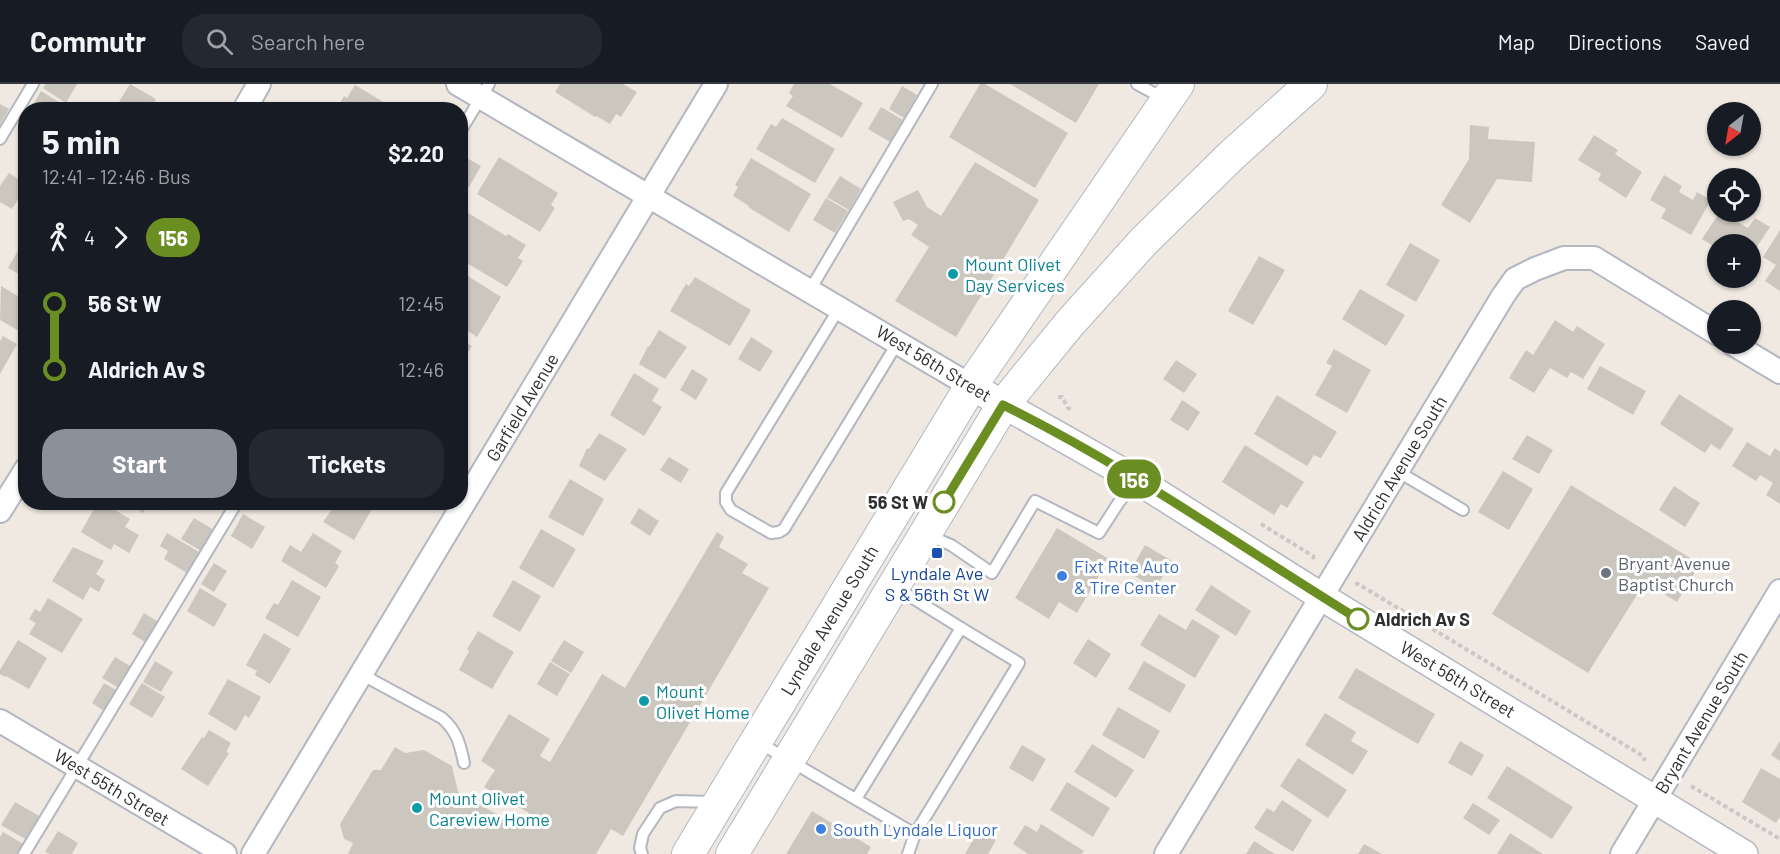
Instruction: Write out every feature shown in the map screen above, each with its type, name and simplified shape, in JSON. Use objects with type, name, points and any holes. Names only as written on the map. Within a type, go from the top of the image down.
[{"type":"main road","name":"Lyndale Avenue South","points":[[732,854],[1003,405],[1070,323],[1144,241],[1311,84]]},
{"type":"main road","name":"Lyndale Avenue South","points":[[688,854],[971,386],[1085,218],[1157,89]]},
{"type":"street","points":[[249,102],[259,84]]},
{"type":"street","name":"West 56th Street","points":[[458,84],[485,91],[650,195],[1003,405],[1137,480],[1322,597],[1744,854]]},
{"type":"street","name":"Garfield Avenue","points":[[468,497],[716,84]]},
{"type":"street","name":"Aldrich Avenue South","points":[[1166,854],[1515,279],[1564,258],[1594,258],[1707,327]]},
{"type":"street","points":[[1750,354],[1780,372]]},
{"type":"street","points":[[0,511],[18,482]]},
{"type":"street","name":"Garfield Avenue","points":[[253,854],[460,510]]},
{"type":"street","name":"Bryant Avenue South","points":[[1622,854],[1780,591]]},
{"type":"street","name":"West 55th Street","points":[[0,721],[225,854]]},
{"type":"lane","points":[[22,102],[33,84]]},
{"type":"lane","points":[[810,290],[932,84]]},
{"type":"lane","points":[[468,119],[485,91]]},
{"type":"lane","points":[[0,139],[18,109]]},
{"type":"lane","points":[[840,307],[726,493],[726,502],[731,510],[771,533],[784,529],[898,342]]},
{"type":"lane","points":[[1397,471],[1463,510]]},
{"type":"lane","points":[[924,534],[951,545],[992,573],[1035,501],[1099,533],[1119,502],[1137,480]]},
{"type":"lane","points":[[24,854],[232,510]]},
{"type":"lane","points":[[893,585],[1019,663],[915,834],[908,854]]},
{"type":"lane","points":[[856,800],[961,628]]},
{"type":"lane","points":[[361,674],[442,718],[452,726],[458,736],[464,763]]},
{"type":"lane","points":[[756,741],[915,834]]},
{"type":"lane","points":[[642,854],[640,848],[643,834],[660,808],[676,801],[719,802]]},
{"type":"path","points":[[1355,584],[1643,756],[1645,761]]},
{"type":"path","points":[[1688,788],[1692,786],[1780,839]]},
{"type":"building","points":[[46,84],[77,84],[67,102],[43,88]]},
{"type":"building","points":[[130,84],[156,99],[154,102],[119,102]]},
{"type":"building","points":[[560,84],[623,84],[637,92],[621,117],[616,114],[610,124],[555,92]]},
{"type":"building","points":[[794,84],[830,84],[863,103],[842,138],[786,106],[793,96],[789,93]]},
{"type":"building","points":[[980,84],[985,84],[1068,133],[1035,188],[949,137]]},
{"type":"building","points":[[1010,84],[1099,84],[1076,123]]},
{"type":"building","points":[[355,85],[384,102],[341,102],[344,96],[347,98]]},
{"type":"building","points":[[902,86],[917,95],[904,118],[889,109]]},
{"type":"building","points":[[41,91],[59,102],[35,102]]},
{"type":"building","points":[[0,104],[9,109],[0,125]]},
{"type":"building","points":[[881,107],[903,120],[890,142],[868,129]]},
{"type":"building","points":[[782,118],[835,149],[815,183],[756,149],[771,124],[776,127]]},
{"type":"building","points":[[1470,125],[1489,127],[1488,139],[1535,142],[1532,182],[1497,179],[1470,223],[1441,205],[1469,159]]},
{"type":"building","points":[[1594,135],[1618,150],[1615,154],[1642,172],[1626,198],[1598,180],[1601,174],[1578,160]]},
{"type":"building","points":[[499,157],[558,193],[551,205],[555,208],[540,232],[477,194]]},
{"type":"building","points":[[751,158],[811,194],[789,232],[733,196],[738,187],[735,185]]},
{"type":"building","points":[[468,159],[481,166],[468,186]]},
{"type":"building","name":"Mount Olivet Day Services","points":[[975,162],[1039,200],[956,337],[895,301],[929,247],[911,235],[918,225],[909,219],[903,221],[893,202],[918,190],[927,207],[941,216]]},
{"type":"building","points":[[9,173],[18,179],[18,200],[12,209],[0,202],[0,186]]},
{"type":"building","points":[[1664,175],[1682,186],[1679,192],[1693,200],[1697,192],[1707,198],[1707,207],[1691,235],[1661,218],[1666,209],[1650,200]]},
{"type":"building","points":[[840,176],[861,189],[849,210],[827,197]]},
{"type":"building","points":[[826,198],[848,211],[835,233],[813,220]]},
{"type":"building","points":[[468,213],[506,236],[508,234],[526,245],[518,258],[523,261],[507,287],[468,264]]},
{"type":"building","points":[[1713,222],[1738,222],[1748,228],[1752,222],[1761,222],[1770,227],[1761,240],[1761,234],[1707,234],[1707,242],[1702,239]]},
{"type":"building","points":[[1780,230],[1780,291],[1765,281],[1776,265],[1763,257]]},
{"type":"building","points":[[1410,243],[1440,260],[1416,302],[1386,285]]},
{"type":"building","points":[[18,251],[18,274],[8,268]]},
{"type":"building","points":[[1259,256],[1285,270],[1253,325],[1228,311]]},
{"type":"building","points":[[468,276],[501,297],[477,337],[468,331]]},
{"type":"building","points":[[695,277],[751,310],[730,346],[670,311],[686,284],[689,286]]},
{"type":"building","points":[[1,286],[18,296],[18,330],[0,320]]},
{"type":"building","points":[[1360,289],[1405,315],[1386,346],[1342,319]]},
{"type":"building","points":[[1555,320],[1573,332],[1577,326],[1605,344],[1583,379],[1571,372],[1567,378],[1550,368],[1534,393],[1509,378],[1526,350],[1533,355]]},
{"type":"building","points":[[659,330],[687,347],[665,379],[639,364]]},
{"type":"building","points":[[3,336],[17,344],[0,374],[0,341]]},
{"type":"building","points":[[751,337],[773,351],[760,372],[738,359]]},
{"type":"building","points":[[1334,349],[1371,370],[1347,413],[1315,395],[1332,366],[1326,363]]},
{"type":"building","points":[[1176,360],[1197,374],[1184,393],[1163,379]]},
{"type":"building","points":[[1600,366],[1646,391],[1633,415],[1587,389]]},
{"type":"building","points":[[692,369],[708,379],[696,400],[680,390]]},
{"type":"building","points":[[634,373],[659,389],[652,401],[662,407],[644,436],[610,415]]},
{"type":"building","points":[[1679,394],[1734,429],[1720,450],[1711,444],[1705,453],[1660,424]]},
{"type":"building","points":[[1277,395],[1337,432],[1321,458],[1314,455],[1307,466],[1254,434]]},
{"type":"building","points":[[1182,400],[1200,412],[1188,431],[1170,420]]},
{"type":"building","points":[[599,433],[627,449],[605,481],[579,466],[587,448],[589,449]]},
{"type":"building","points":[[1527,435],[1553,450],[1539,474],[1512,459]]},
{"type":"building","points":[[1747,442],[1770,456],[1775,448],[1780,452],[1780,504],[1766,495],[1773,483],[1760,475],[1756,481],[1732,466]]},
{"type":"building","points":[[1245,445],[1304,482],[1287,508],[1281,504],[1274,515],[1222,482]]},
{"type":"building","points":[[669,457],[689,469],[681,483],[660,470]]},
{"type":"building","points":[[1503,471],[1533,489],[1509,530],[1478,512]]},
{"type":"building","points":[[570,479],[604,499],[583,536],[548,517]]},
{"type":"building","name":"Bryant Avenue Baptist Church","points":[[1571,485],[1700,564],[1677,602],[1645,582],[1588,673],[1492,614]]},
{"type":"building","points":[[1674,486],[1700,503],[1685,527],[1659,510]]},
{"type":"building","points":[[639,508],[659,521],[650,536],[630,523]]},
{"type":"building","points":[[93,510],[115,510],[130,519],[125,527],[139,535],[129,553],[114,544],[111,550],[81,532]]},
{"type":"building","points":[[331,510],[371,510],[354,540],[323,522]]},
{"type":"building","points":[[243,514],[265,527],[252,549],[231,536]]},
{"type":"building","points":[[194,518],[214,530],[201,551],[181,539]]},
{"type":"building","points":[[1057,528],[1109,559],[1077,613],[1059,602],[1049,619],[1015,598]]},
{"type":"building","points":[[541,529],[576,549],[553,588],[519,568]]},
{"type":"building","name":"Mount Olivet Home","points":[[717,532],[724,537],[719,547],[748,564],[742,573],[769,588],[623,836],[611,829],[596,854],[348,854],[353,843],[344,839],[340,824],[373,770],[381,770],[395,747],[405,753],[424,750],[452,766],[458,792],[521,828],[529,813],[484,787],[495,770],[481,761],[509,714],[550,739],[540,756],[550,762],[602,674],[625,688]]},
{"type":"building","points":[[167,533],[199,552],[187,573],[164,559],[168,551],[160,546]]},
{"type":"building","points":[[313,533],[342,551],[335,563],[339,566],[326,588],[281,561],[290,545],[301,552]]},
{"type":"building","points":[[1145,545],[1172,561],[1156,588],[1129,573]]},
{"type":"building","points":[[73,547],[104,561],[96,574],[105,580],[99,592],[90,587],[83,600],[52,581]]},
{"type":"building","points":[[214,563],[227,571],[214,592],[201,584]]},
{"type":"building","points":[[292,580],[321,597],[298,637],[265,618],[274,603],[278,605]]},
{"type":"building","points":[[513,580],[541,596],[520,632],[492,616]]},
{"type":"building","points":[[1211,585],[1251,611],[1236,636],[1195,610]]},
{"type":"building","points":[[200,588],[227,604],[214,627],[187,611]]},
{"type":"building","points":[[48,598],[83,619],[62,653],[29,634],[36,623],[29,619],[35,609],[40,612]]},
{"type":"building","points":[[144,613],[157,621],[145,642],[132,634]]},
{"type":"building","points":[[1159,614],[1186,630],[1192,619],[1220,636],[1195,678],[1140,645]]},
{"type":"building","points":[[478,631],[514,652],[492,689],[459,670],[469,651],[467,649]]},
{"type":"building","points":[[264,633],[291,649],[270,684],[255,675],[257,671],[246,665]]},
{"type":"building","points":[[1088,639],[1111,654],[1096,678],[1073,663]]},
{"type":"building","points":[[18,640],[47,658],[29,689],[0,674],[0,670]]},
{"type":"building","points":[[564,640],[584,652],[571,673],[551,661]]},
{"type":"building","points":[[115,657],[130,666],[117,687],[102,678]]},
{"type":"building","points":[[155,661],[173,672],[161,692],[143,682]]},
{"type":"building","points":[[1144,661],[1186,685],[1170,713],[1128,689]]},
{"type":"building","points":[[550,662],[570,674],[557,696],[537,684]]},
{"type":"building","points":[[1356,668],[1435,714],[1418,744],[1338,698]]},
{"type":"building","points":[[228,679],[261,697],[249,718],[245,715],[236,731],[208,714]]},
{"type":"building","points":[[104,683],[116,690],[104,711],[92,703]]},
{"type":"building","points":[[142,683],[165,697],[152,718],[129,704]]},
{"type":"building","points":[[1118,707],[1160,731],[1144,759],[1102,735]]},
{"type":"building","points":[[1325,713],[1356,732],[1351,741],[1368,751],[1353,775],[1305,745]]},
{"type":"building","points":[[209,730],[231,743],[226,752],[229,753],[208,786],[181,769]]},
{"type":"building","points":[[1460,741],[1484,755],[1472,776],[1448,763]]},
{"type":"building","points":[[1780,741],[1780,761],[1771,755]]},
{"type":"building","points":[[1092,744],[1134,770],[1116,798],[1074,772]]},
{"type":"building","points":[[1022,745],[1046,759],[1033,782],[1009,768]]},
{"type":"building","points":[[1298,758],[1347,790],[1328,818],[1280,786]]},
{"type":"building","points":[[1507,766],[1573,807],[1552,839],[1487,798]]},
{"type":"building","points":[[1761,768],[1780,779],[1780,817],[1776,823],[1742,802]]},
{"type":"building","points":[[1067,782],[1110,808],[1093,837],[1050,810]]},
{"type":"building","points":[[1282,800],[1312,820],[1293,852],[1254,828],[1267,808],[1274,812]]},
{"type":"building","points":[[15,802],[41,817],[27,840],[1,825]]},
{"type":"building","points":[[1473,803],[1500,820],[1489,835],[1463,818]]},
{"type":"building","name":"South Lyndale Liquor","points":[[812,811],[871,847],[867,854],[786,854]]},
{"type":"building","points":[[1041,824],[1084,851],[1081,854],[1028,854],[1013,844],[1025,825],[1037,832]]},
{"type":"building","points":[[978,830],[996,840],[988,854],[965,854]]},
{"type":"building","points":[[58,831],[78,843],[72,854],[45,852]]},
{"type":"building","points":[[3,832],[25,845],[19,854],[0,854],[0,837]]},
{"type":"building","points":[[1510,833],[1543,854],[1497,854]]},
{"type":"building","points":[[1254,841],[1275,854],[1246,854]]},
{"type":"building","points":[[1364,844],[1382,854],[1358,854]]},
{"type":"bus line","name":"156","points":[[944,502],[1003,405],[1137,480],[1358,619]]},
{"type":"place","name":"Mount Olivet Day Services","points":[[953,274]]},
{"type":"place","name":"56 St W","points":[[944,502]]},
{"type":"place","name":"Lyndale Ave S & 56th St W","points":[[937,553]]},
{"type":"place","name":"Bryant Avenue Baptist Church","points":[[1606,573]]},
{"type":"place","name":"Fixt Rite Auto & Tire Center","points":[[1062,576]]},
{"type":"place","name":"Aldrich Av S","points":[[1358,619]]},
{"type":"place","name":"Mount Olivet Home","points":[[644,701]]},
{"type":"place","name":"Mount Olivet Careview Home","points":[[417,808]]},
{"type":"place","name":"South Lyndale Liquor","points":[[821,829]]}]
